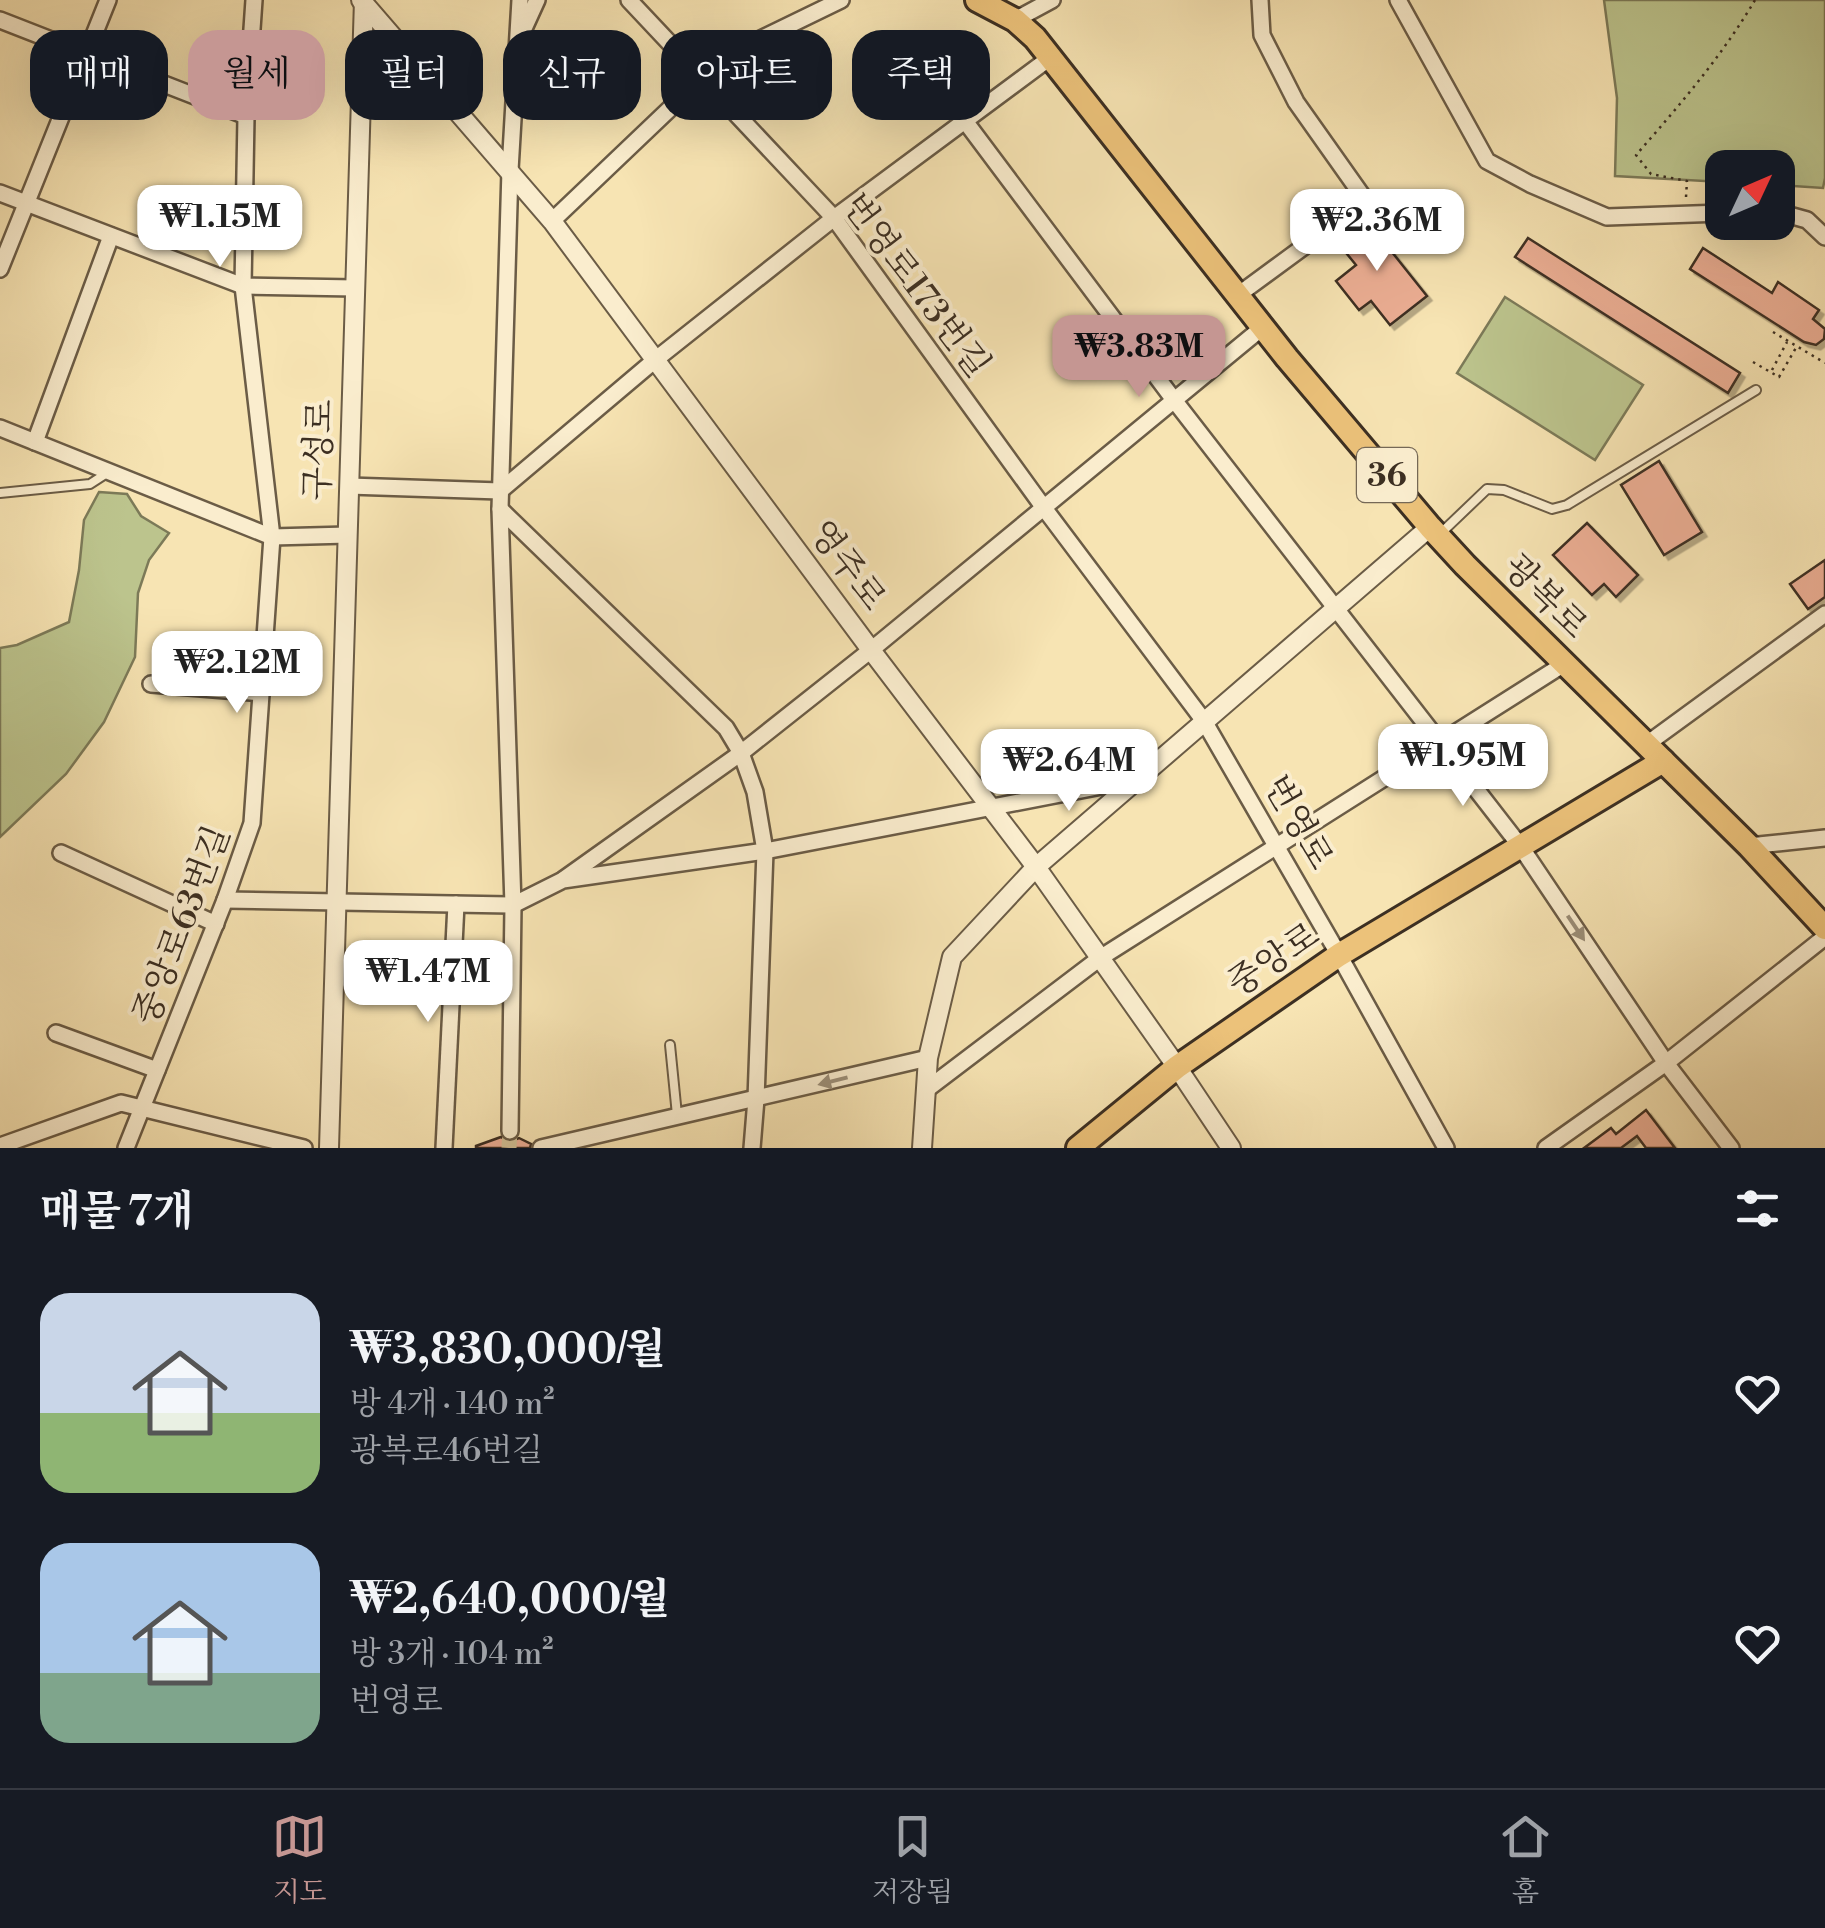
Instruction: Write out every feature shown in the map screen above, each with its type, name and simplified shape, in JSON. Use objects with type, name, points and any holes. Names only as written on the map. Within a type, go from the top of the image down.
[{"type":"main road","name":"광복로","points":[[978,0],[1016,20],[1035,38],[1264,327],[1434,531],[1749,846],[1825,928]]},
{"type":"main road","name":"중앙로","points":[[1078,1148],[1178,1067],[1339,955],[1663,762]]},
{"type":"street","points":[[96,30],[108,0]]},
{"type":"street","name":"중앙로63번길","points":[[252,30],[254,0]]},
{"type":"street","name":"영주로","points":[[363,0],[552,220],[1036,867],[1231,1148]]},
{"type":"street","name":"구성로","points":[[329,1148],[363,0]]},
{"type":"street","points":[[519,30],[520,0]]},
{"type":"street","points":[[523,30],[537,0]]},
{"type":"street","name":"번영로173번길","points":[[629,0],[661,34]]},
{"type":"street","points":[[779,30],[841,0]]},
{"type":"street","points":[[1016,20],[1052,0]]},
{"type":"street","points":[[1238,294],[1366,201],[1296,102],[1262,35],[1260,0]]},
{"type":"street","points":[[1398,0],[1486,161],[1607,216],[1705,213]]},
{"type":"street","points":[[0,20],[30,32]]},
{"type":"street","points":[[349,486],[500,492],[655,360],[834,218],[1051,57]]},
{"type":"street","points":[[552,220],[661,117]]},
{"type":"street","points":[[0,269],[60,120]]},
{"type":"street","name":"중앙로63번길","points":[[126,1148],[252,823],[272,537],[243,286],[246,120]]},
{"type":"street","points":[[510,1131],[513,905],[500,492],[513,120]]},
{"type":"street","name":"번영로173번길","points":[[742,120],[834,218],[1204,722]]},
{"type":"street","points":[[964,121],[1334,609],[1521,847],[1666,1063],[1731,1148]]},
{"type":"street","points":[[0,192],[243,286],[355,288]]},
{"type":"street","points":[[1795,217],[1807,220],[1825,237]]},
{"type":"street","points":[[35,442],[112,236]]},
{"type":"street","points":[[225,900],[513,905],[563,880],[740,754],[1264,327]]},
{"type":"street","points":[[0,428],[272,537],[348,535]]},
{"type":"street","points":[[500,509],[726,728],[755,792],[765,850],[752,1148]]},
{"type":"street","points":[[922,1148],[928,1058],[952,957],[1036,867],[1334,609],[1434,531]]},
{"type":"street","points":[[1647,744],[1825,614]]},
{"type":"street","points":[[926,1090],[1100,958],[1564,664]]},
{"type":"street","points":[[151,684],[261,693]]},
{"type":"street","name":"번영로","points":[[1204,722],[1446,1148]]},
{"type":"street","points":[[563,880],[765,850],[1138,778]]},
{"type":"street","points":[[1749,846],[1825,838]]},
{"type":"street","points":[[61,853],[216,924]]},
{"type":"street","points":[[444,1148],[456,904]]},
{"type":"street","points":[[1546,1148],[1666,1063],[1825,937]]},
{"type":"street","points":[[56,1034],[158,1070]]},
{"type":"street","points":[[542,1148],[928,1058]]},
{"type":"street","points":[[0,1146],[121,1103],[304,1148]]},
{"type":"lane","points":[[1434,531],[1486,489],[1504,490],[1552,509],[1567,505],[1756,390]]},
{"type":"lane","points":[[0,493],[90,484],[108,472]]},
{"type":"lane","points":[[670,1046],[676,1116]]},
{"type":"path","points":[[1685,213],[1687,181],[1651,174],[1636,154],[1682,102],[1754,0]]},
{"type":"path","points":[[1772,332],[1825,363]]},
{"type":"path","points":[[1770,373],[1788,341]]},
{"type":"path","points":[[1753,362],[1779,378],[1796,346]]},
{"type":"green space","points":[[1604,0],[1825,0],[1823,188],[1795,186],[1795,150],[1705,150],[1705,181],[1615,176],[1617,98]]},
{"type":"green space","points":[[1505,297],[1643,385],[1595,460],[1457,373]]},
{"type":"green space","points":[[99,492],[127,494],[141,516],[169,533],[149,560],[138,593],[135,657],[104,722],[66,774],[0,837],[0,648],[17,645],[69,622],[84,520]]},
{"type":"building","points":[[1364,217],[1427,296],[1390,325],[1371,301],[1359,310],[1336,281],[1356,265],[1334,238]]},
{"type":"building","points":[[1528,238],[1740,373],[1728,393],[1515,257]]},
{"type":"building","points":[[1703,248],[1772,293],[1778,282],[1819,310],[1813,319],[1825,329],[1824,339],[1816,345],[1804,342],[1690,269]]},
{"type":"building","points":[[1659,461],[1702,532],[1664,555],[1621,485]]},
{"type":"building","points":[[1587,523],[1638,575],[1616,597],[1604,584],[1592,595],[1553,555]]},
{"type":"building","points":[[1825,560],[1825,597],[1808,609],[1790,584]]},
{"type":"building","points":[[1646,1110],[1675,1148],[1646,1148],[1637,1136],[1621,1148],[1584,1148],[1611,1128],[1616,1134]]},
{"type":"building","points":[[501,1137],[509,1142],[519,1138],[531,1144],[530,1148],[476,1148]]},
{"type":"tunnel","points":[[509,1148],[510,1131]]}]
